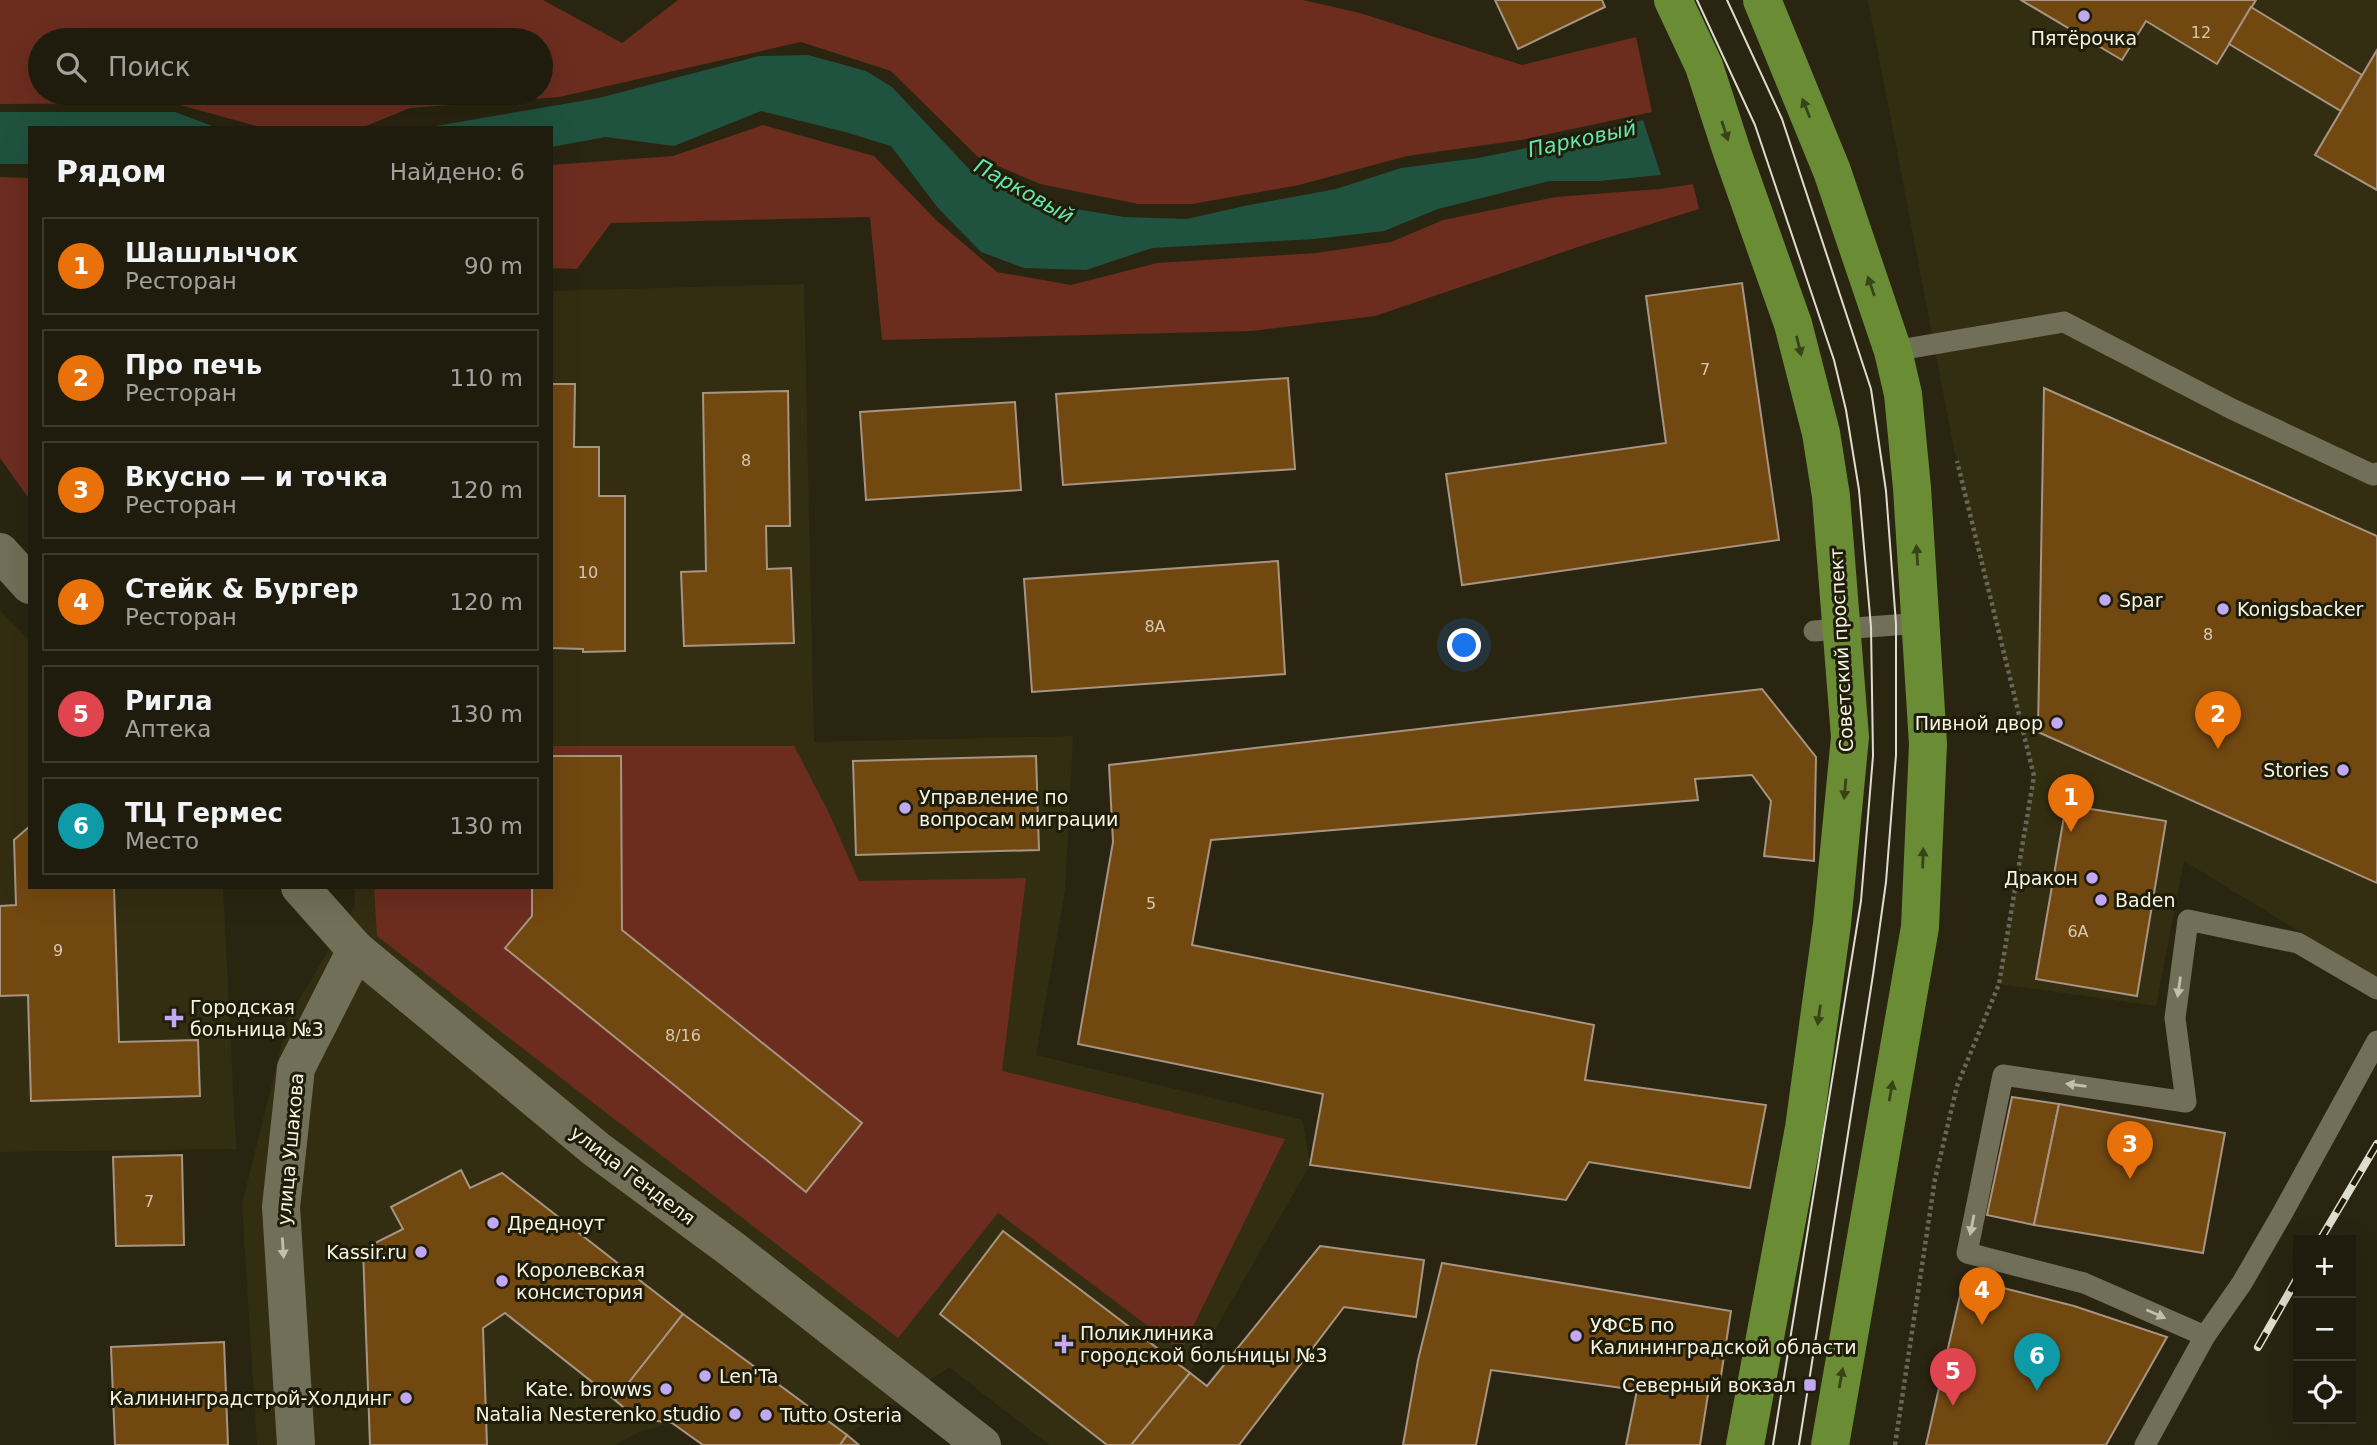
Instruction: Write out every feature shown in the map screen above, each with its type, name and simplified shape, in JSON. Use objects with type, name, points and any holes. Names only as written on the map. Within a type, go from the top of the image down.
[{"type":"main road","name":"Советский проспект","points":[[1673,0],[1704,66],[1793,324],[1821,433],[1831,496],[1828,630],[1850,737],[1832,924],[1804,1128],[1745,1445]]},
{"type":"main road","points":[[1762,0],[1832,171],[1893,351],[1903,394],[1922,623],[1928,744],[1920,927],[1830,1445]]},
{"type":"street","points":[[0,552],[28,583]]},
{"type":"street","name":"улица Генделя","points":[[302,889],[356,950],[596,1149],[733,1250],[982,1445]]},
{"type":"street","name":"улица Ушакова","points":[[296,1445],[281,1208],[296,1068],[356,950]]},
{"type":"lane","points":[[1893,351],[2064,322],[2232,409],[2373,475],[2377,474]]},
{"type":"lane","points":[[1828,630],[1922,623]]},
{"type":"lane","points":[[2205,1336],[2084,1283],[1967,1252],[2003,1074],[2186,1102],[2175,1018],[2188,919],[2298,943],[2377,989]]},
{"type":"lane","points":[[2145,1445],[2205,1336],[2242,1283],[2377,1041]]},
{"type":"shaded area","points":[[0,0],[543,0],[622,43],[678,0],[1303,0],[1360,13],[1522,65],[1636,37],[1652,112],[1521,140],[1407,156],[1299,185],[1192,204],[1138,204],[1040,184],[979,158],[891,71],[801,42],[553,97],[553,28],[28,28],[28,104],[0,104]]},
{"type":"shaded area","points":[[1868,0],[2377,0],[2377,979],[2184,861],[2156,1006],[1999,984],[2034,776],[1954,449]]},
{"type":"shaded area","points":[[180,105],[451,105],[410,108],[366,126],[256,126]]},
{"type":"shaded area","points":[[763,125],[874,156],[937,221],[997,272],[1071,285],[1157,263],[1316,253],[1391,242],[1443,220],[1556,197],[1693,184],[1699,209],[1375,316],[1251,331],[882,340],[870,217],[611,223],[577,269],[553,268],[553,165],[673,156]]},
{"type":"shaded area","points":[[0,177],[28,178],[28,497],[0,458]]},
{"type":"shaded area","points":[[804,284],[814,742],[1073,736],[1065,891],[1036,1055],[1303,1120],[1310,1165],[1190,1373],[1132,1445],[1049,1445],[949,1367],[847,1435],[672,1423],[639,1432],[615,1445],[257,1445],[242,1204],[288,1019],[355,905],[354,889],[553,889],[553,291]]},
{"type":"shaded area","points":[[0,611],[28,639],[28,828],[14,840],[16,905],[0,906]]},
{"type":"shaded area","points":[[553,746],[794,746],[828,811],[859,881],[1026,878],[1002,1071],[1285,1139],[1181,1351],[998,1213],[898,1338],[377,936],[374,889],[553,889]]},
{"type":"shaded area","name":"Городская больница №3","points":[[114,889],[223,889],[236,1149],[0,1152],[0,996],[28,995],[32,1101],[200,1096],[198,1040],[119,1042]]},
{"type":"water","name":"Парковый","points":[[808,55],[866,71],[892,87],[971,171],[1058,206],[1124,217],[1187,219],[1336,189],[1401,168],[1478,158],[1643,120],[1661,175],[1599,181],[1549,181],[1438,209],[1384,231],[1314,239],[1152,248],[1086,270],[1024,268],[981,252],[938,208],[891,146],[761,111],[674,146],[606,137],[553,147],[553,126],[436,126],[599,98],[759,56]]},
{"type":"water","points":[[0,112],[175,112],[213,126],[28,126],[28,164],[0,164]]},
{"type":"building","points":[[1495,0],[1602,0],[1605,7],[1518,49]]},
{"type":"building","points":[[2021,0],[2256,0],[2217,64],[2146,21],[2122,60]]},
{"type":"building","points":[[2251,7],[2362,75],[2341,111],[2229,44]]},
{"type":"building","points":[[2377,50],[2377,190],[2315,155]]},
{"type":"building","points":[[1742,283],[1779,540],[1462,585],[1446,474],[1666,443],[1646,296]]},
{"type":"building","points":[[1288,378],[1295,469],[1063,485],[1056,394]]},
{"type":"building","points":[[553,384],[575,384],[574,447],[599,447],[599,496],[625,496],[625,651],[583,652],[583,649],[553,648]]},
{"type":"building","points":[[2044,388],[2377,536],[2377,883],[2038,732]]},
{"type":"building","points":[[788,391],[790,526],[766,526],[767,569],[791,568],[794,643],[684,646],[681,572],[706,571],[703,393]]},
{"type":"building","points":[[1015,402],[1021,490],[866,500],[860,412]]},
{"type":"building","points":[[1278,561],[1285,674],[1032,692],[1024,579]]},
{"type":"building","points":[[1762,689],[1816,757],[1814,861],[1764,856],[1771,801],[1752,775],[1695,779],[1698,800],[1211,840],[1192,945],[1594,1025],[1585,1080],[1766,1105],[1750,1188],[1589,1162],[1566,1200],[1310,1165],[1323,1094],[1078,1044],[1113,842],[1109,765]]},
{"type":"building","points":[[553,756],[621,756],[622,930],[862,1123],[806,1192],[505,948],[532,916],[532,889],[553,889]]},
{"type":"building","points":[[1036,756],[1039,850],[856,855],[853,761]]},
{"type":"building","name":"Baden","points":[[2066,805],[2166,821],[2137,996],[2036,979]]},
{"type":"building","points":[[28,828],[28,889],[114,889],[119,1042],[198,1040],[200,1096],[31,1101],[28,995],[0,996],[0,906],[16,905],[14,840]]},
{"type":"building","points":[[2012,1097],[2059,1104],[2034,1225],[1987,1215]]},
{"type":"building","points":[[2059,1104],[2225,1133],[2203,1253],[2034,1225]]},
{"type":"building","points":[[182,1155],[184,1245],[116,1246],[113,1157]]},
{"type":"building","name":"Королевская консистория","points":[[461,1170],[470,1188],[502,1173],[683,1314],[615,1400],[505,1313],[483,1328],[487,1445],[370,1445],[363,1249],[403,1229],[391,1207]]},
{"type":"building","name":"Поликлиника городской больницы №3","points":[[1003,1231],[1190,1373],[1132,1445],[1107,1445],[940,1314]]},
{"type":"building","points":[[1320,1246],[1424,1260],[1416,1317],[1344,1307],[1239,1445],[1131,1445],[1190,1373],[1207,1386]]},
{"type":"building","name":"УФСБ по Калининградской области","points":[[1442,1263],[1731,1311],[1719,1389],[1709,1388],[1700,1445],[1626,1445],[1637,1390],[1491,1370],[1476,1445],[1403,1445],[1418,1360]]},
{"type":"building","points":[[1964,1278],[2074,1306],[2167,1337],[2106,1445],[1926,1445]]},
{"type":"building","points":[[683,1314],[847,1435],[840,1445],[703,1445],[672,1423],[636,1418],[615,1400]]},
{"type":"building","points":[[224,1342],[228,1445],[115,1445],[111,1347]]},
{"type":"building","points":[[847,1435],[859,1445],[840,1445]]},
{"type":"tram line","points":[[1697,0],[1755,125],[1834,360],[1846,410],[1859,490],[1871,627],[1873,756],[1861,901],[1773,1445]]},
{"type":"tram line","points":[[1727,0],[1782,119],[1871,389],[1886,491],[1896,624],[1896,755],[1886,882],[1799,1445]]},
{"type":"railway","points":[[2323,1235],[2377,1144]]},
{"type":"railway","points":[[2258,1347],[2293,1286]]},
{"type":"place","name":"Пятёрочка","points":[[2084,16]]},
{"type":"place","name":"Spar","points":[[2105,600]]},
{"type":"place","name":"Konigsbacker","points":[[2223,609]]},
{"type":"place","name":"Пивной двор","points":[[2057,723]]},
{"type":"place","name":"Про печь","points":[[2218,749]]},
{"type":"place","name":"Stories","points":[[2343,770]]},
{"type":"place","name":"Управление по вопросам миграции","points":[[905,808]]},
{"type":"place","name":"Шашлычок","points":[[2071,832]]},
{"type":"place","name":"Дракон","points":[[2092,878]]},
{"type":"place","name":"Baden","points":[[2101,900]]},
{"type":"place","name":"Городская больница №3","points":[[174,1018]]},
{"type":"place","name":"Вкусно — и точка","points":[[2130,1179]]},
{"type":"place","name":"Дредноут","points":[[493,1223]]},
{"type":"place","name":"Kassir.ru","points":[[421,1252]]},
{"type":"place","name":"Королевская консистория","points":[[502,1281]]},
{"type":"place","name":"Стейк & Бургер","points":[[1982,1325]]},
{"type":"place","name":"УФСБ по Калининградской области","points":[[1576,1336]]},
{"type":"place","name":"Поликлиника городской больницы №3","points":[[1064,1344]]},
{"type":"place","name":"Len'Ta","points":[[705,1376]]},
{"type":"place","name":"Северный вокзал","points":[[1810,1385]]},
{"type":"place","name":"Kate. browws","points":[[666,1389]]},
{"type":"place","name":"ТЦ Гермес","points":[[2037,1391]]},
{"type":"place","name":"Калининградстрой-Холдинг","points":[[406,1398]]},
{"type":"place","name":"Ригла","points":[[1953,1406]]},
{"type":"place","name":"Natalia Nesterenko studio","points":[[735,1414]]},
{"type":"place","name":"Tutto Osteria","points":[[766,1415]]}]
